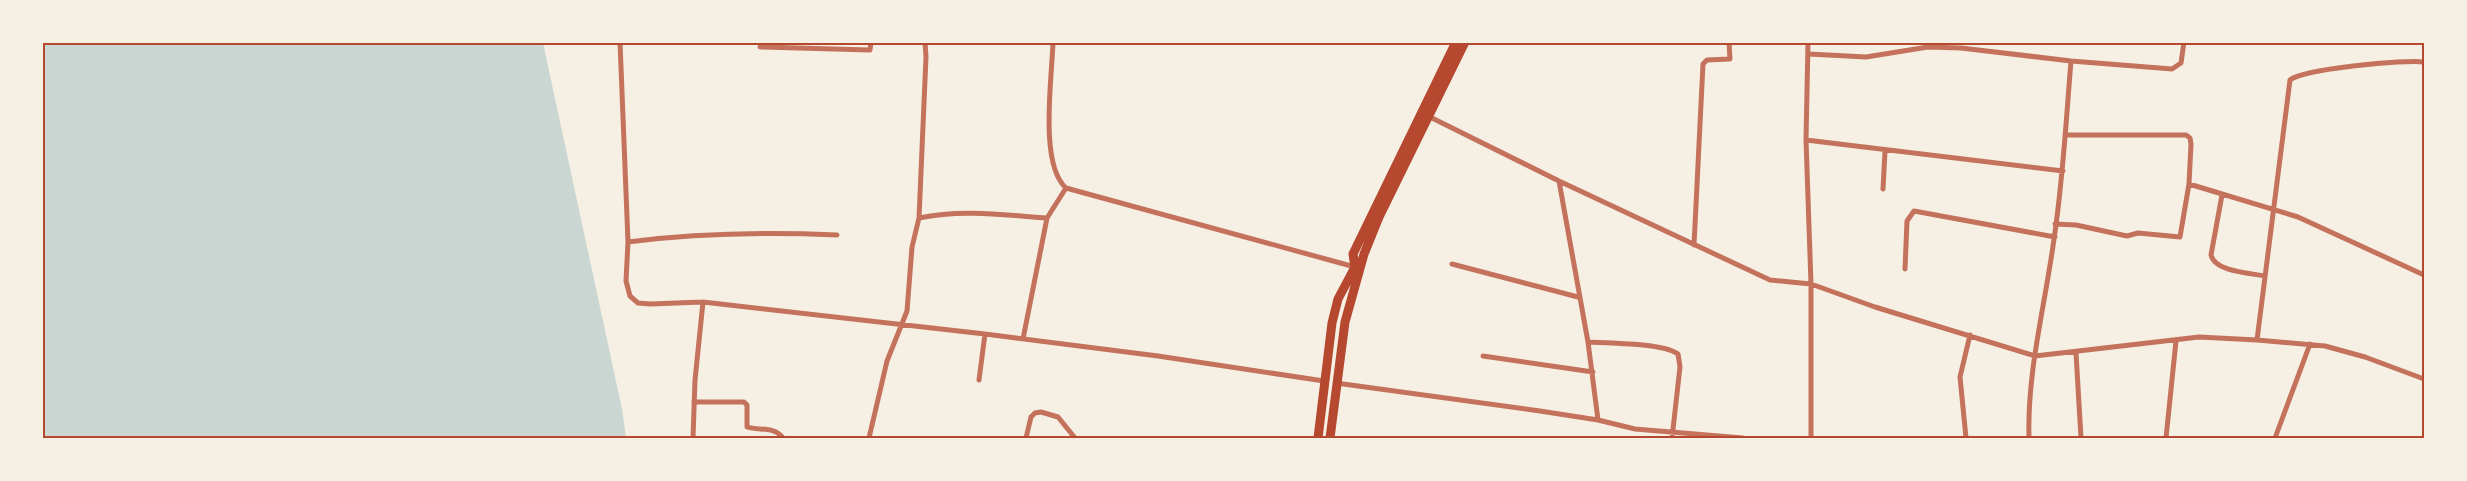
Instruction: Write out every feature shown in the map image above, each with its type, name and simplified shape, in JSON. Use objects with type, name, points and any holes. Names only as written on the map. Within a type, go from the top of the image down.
[{"type":"main road","points":[[1318,438],[1324,381],[1335,312],[1338,299],[1355,267],[1353,254],[1456,42]]},
{"type":"main road","points":[[1330,438],[1345,322],[1364,254],[1379,217],[1430,117],[1465,42]]},
{"type":"street","points":[[620,42],[628,242],[626,281],[633,300],[650,304],[703,302],[985,334],[1324,381]]},
{"type":"street","points":[[760,47],[870,50],[871,42]]},
{"type":"street","points":[[869,438],[886,360],[907,311],[912,247],[919,218],[926,57],[925,42]]},
{"type":"street","points":[[1053,42],[1051,150],[1058,179],[1066,188],[1355,267]]},
{"type":"street","points":[[1694,245],[1703,64],[1706,60],[1730,59],[1729,42]]},
{"type":"street","points":[[1808,42],[1806,140],[1811,284],[1811,438]]},
{"type":"street","points":[[1808,54],[1866,56],[1928,47],[1953,47],[2071,61],[2172,69],[2180,63],[2184,42]]},
{"type":"street","points":[[2029,438],[2028,402],[2055,237],[2055,224],[2063,171],[2071,61]]},
{"type":"street","points":[[2257,340],[2272,210],[2291,78],[2336,69],[2424,62]]},
{"type":"street","points":[[1430,117],[1559,181],[1770,280],[1811,284],[1875,307],[2035,356],[2076,353],[2199,337],[2257,340],[2310,344],[2366,357],[2424,379]]},
{"type":"street","points":[[2055,224],[2076,225],[2127,236],[2138,233],[2180,238],[2190,184],[2191,144],[2190,138],[2186,135],[2065,135]]},
{"type":"street","points":[[1806,140],[2063,171]]},
{"type":"street","points":[[1883,190],[1885,151]]},
{"type":"street","points":[[1559,181],[1578,297],[1588,342],[1598,420]]},
{"type":"street","points":[[2190,184],[2307,221],[2424,275]]},
{"type":"street","points":[[1023,339],[1047,218],[1066,188]]},
{"type":"street","points":[[2222,195],[2211,255],[2213,261],[2221,266],[2264,276]]},
{"type":"street","points":[[1905,269],[1907,221],[1914,211],[2055,237]]},
{"type":"street","points":[[919,218],[936,214],[974,213],[1047,218]]},
{"type":"street","points":[[628,242],[695,234],[768,232],[837,235]]},
{"type":"street","points":[[1452,264],[1578,297]]},
{"type":"street","points":[[693,438],[694,402],[703,302]]},
{"type":"street","points":[[979,380],[985,334]]},
{"type":"street","points":[[1966,438],[1960,377],[1970,335]]},
{"type":"street","points":[[2166,438],[2176,341]]},
{"type":"street","points":[[1588,342],[1632,344],[1670,350],[1678,354],[1680,360],[1672,438]]},
{"type":"street","points":[[2275,438],[2310,344]]},
{"type":"street","points":[[2076,353],[2081,438]]},
{"type":"street","points":[[1483,356],[1592,372]]},
{"type":"street","points":[[1336,383],[1598,420],[1635,429],[1743,438]]},
{"type":"street","points":[[694,402],[744,402],[747,405],[746,425],[748,428],[770,430],[779,433],[783,438]]},
{"type":"street","points":[[1026,438],[1031,417],[1041,412],[1058,417],[1075,438]]},
{"type":"shaded area","points":[[42,43],[543,43],[622,409],[626,438],[43,438]]}]
